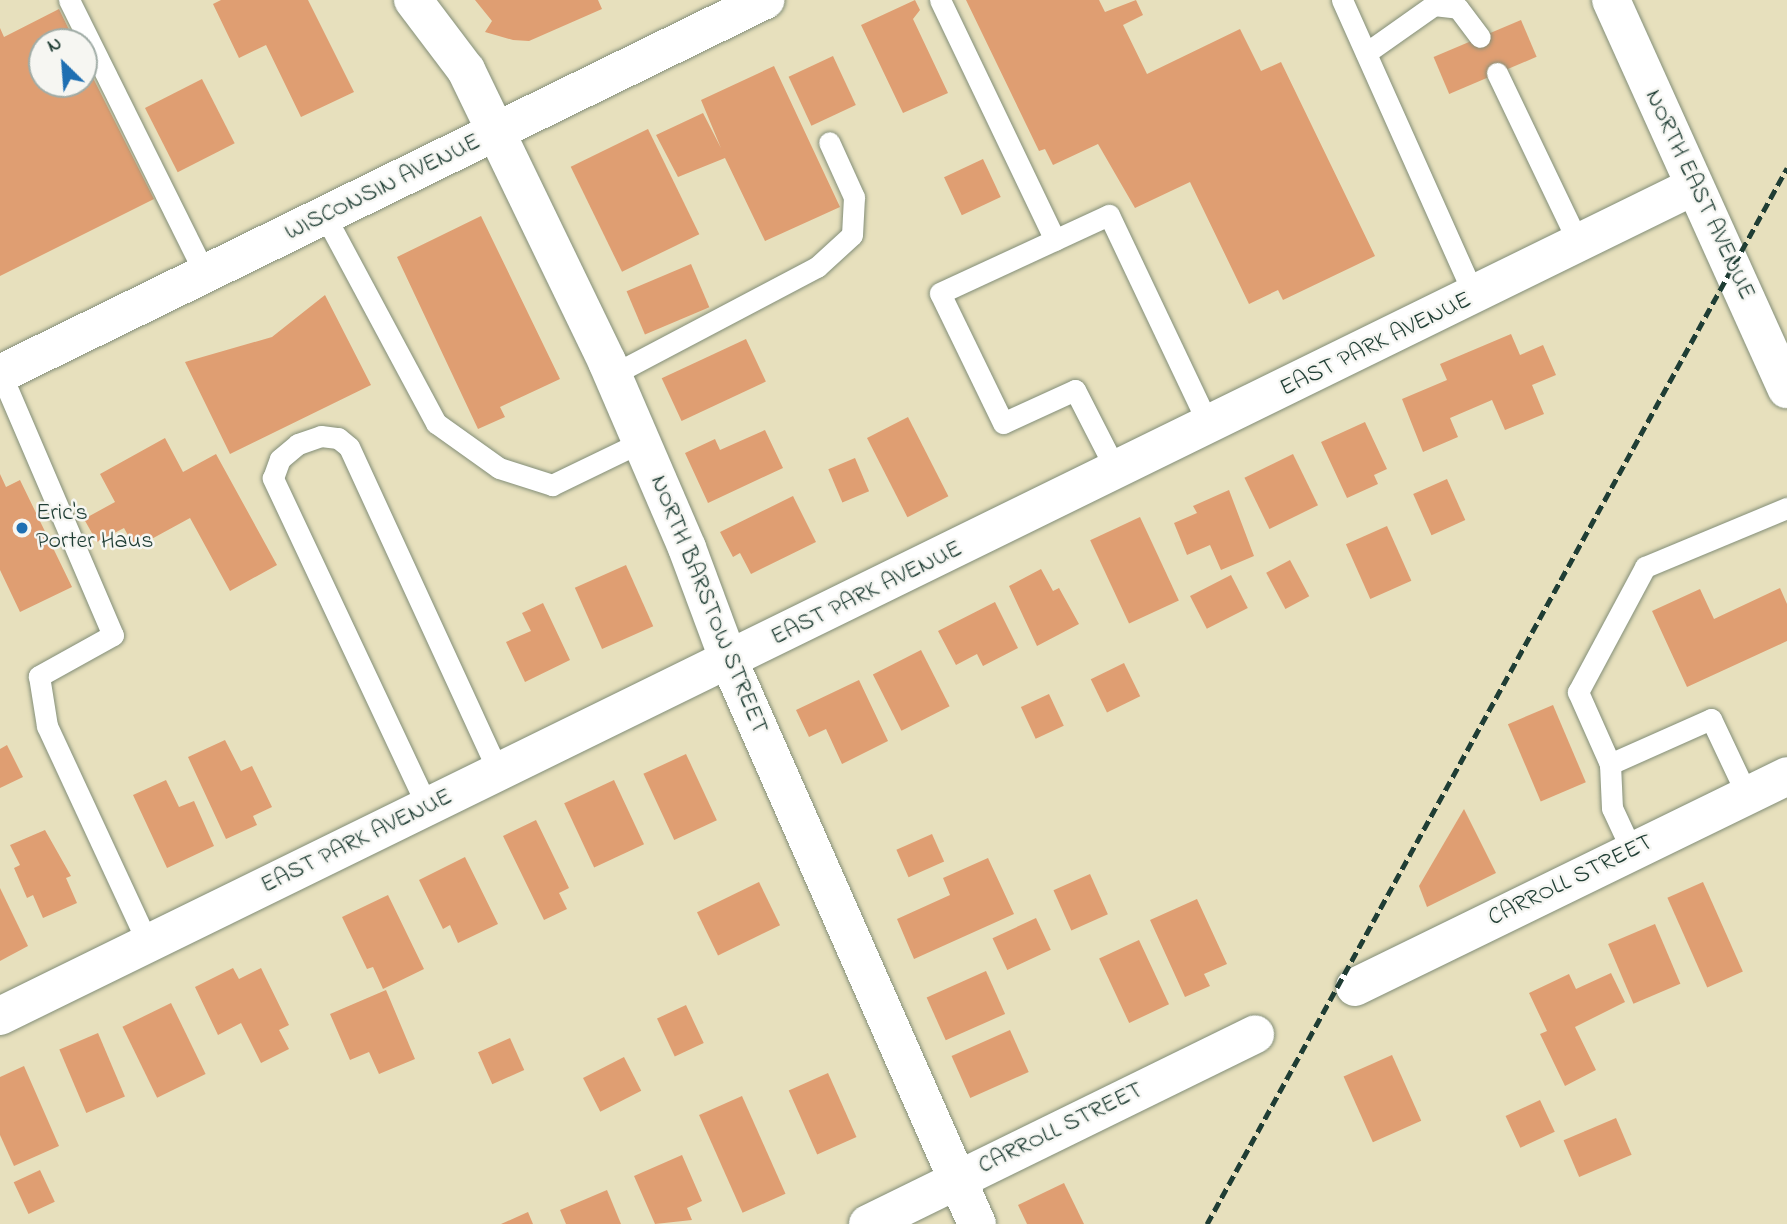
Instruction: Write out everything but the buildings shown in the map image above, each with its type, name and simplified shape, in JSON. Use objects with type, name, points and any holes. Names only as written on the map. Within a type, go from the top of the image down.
[{"type":"street","name":"NORTH BARSTOW STREET","points":[[413,0],[466,70],[612,375],[729,661],[976,1224]]},
{"type":"street","name":"WISCONSIN AVENUE","points":[[1,374],[765,0]]},
{"type":"street","name":"NORTH EAST AVENUE","points":[[1611,0],[1693,186],[1776,333],[1787,389]]},
{"type":"street","name":"EAST PARK AVENUE","points":[[0,1016],[1475,297],[1693,186]]},
{"type":"street","name":"CARROLL STREET","points":[[1355,987],[1787,776]]},
{"type":"street","name":"CARROLL STREET","points":[[868,1224],[1255,1034]]},
{"type":"lane","points":[[69,0],[205,274]]},
{"type":"lane","points":[[940,0],[1055,240]]},
{"type":"lane","points":[[1342,0],[1475,297]]},
{"type":"lane","points":[[1366,53],[1434,5],[1458,8],[1480,37]]},
{"type":"lane","points":[[1497,73],[1579,244]]},
{"type":"lane","points":[[612,375],[817,267],[852,235],[854,197],[829,142]]},
{"type":"lane","points":[[1117,472],[1075,390],[1003,423],[940,293],[1109,215],[1209,426]]},
{"type":"lane","points":[[325,216],[436,423],[499,468],[552,485],[641,442]]},
{"type":"lane","points":[[1,374],[113,635],[39,676],[47,726],[148,944]]},
{"type":"lane","points":[[428,808],[273,478],[280,459],[298,444],[321,436],[338,438],[349,447],[499,773]]},
{"type":"lane","points":[[1632,851],[1612,808],[1611,764],[1578,692],[1646,567],[1787,508]]},
{"type":"lane","points":[[1611,764],[1710,719],[1747,795]]},
{"type":"railway","points":[[1207,1224],[1787,168]]},
{"type":"place","name":"Eric's Porter Haus","points":[[22,528]]}]
